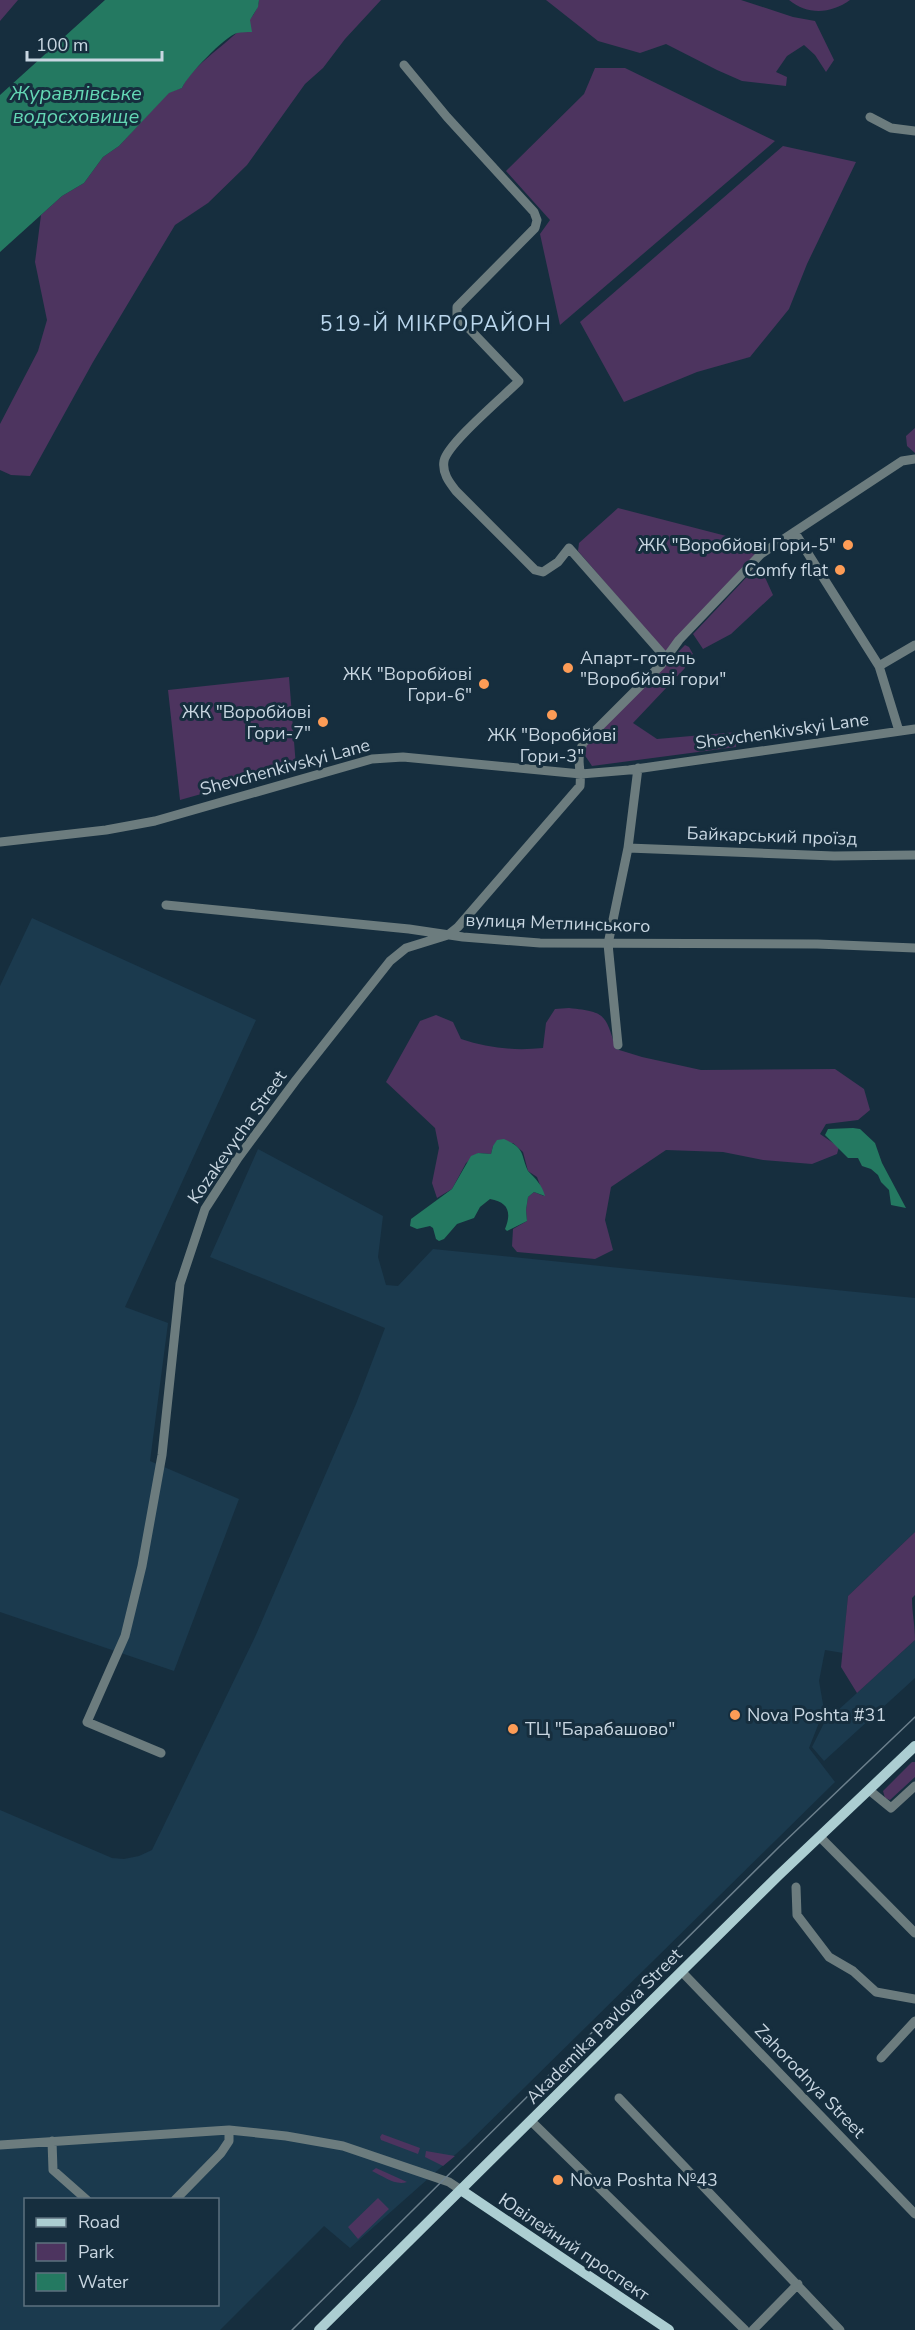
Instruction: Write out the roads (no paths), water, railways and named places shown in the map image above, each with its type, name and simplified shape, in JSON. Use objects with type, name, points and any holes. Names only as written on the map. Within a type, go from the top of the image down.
[{"type":"main road","name":"Akademika Pavlova Street","points":[[319,2330],[820,1837],[915,1747]]},
{"type":"main road","name":"Ювілейний проспект","points":[[461,2190],[669,2330]]},
{"type":"street","points":[[404,65],[447,117],[534,212],[537,220],[535,228],[457,307],[457,316],[519,381],[450,448],[444,463],[447,479],[456,491],[535,570],[543,572],[558,562],[569,548],[664,661]]},
{"type":"street","points":[[870,117],[891,128],[915,131]]},
{"type":"street","points":[[582,774],[578,757],[584,742],[664,661],[679,640],[761,554],[902,461],[915,459]]},
{"type":"street","points":[[795,533],[879,666],[899,731]]},
{"type":"street","points":[[879,666],[915,645]]},
{"type":"street","name":"Shevchenkivskyi Lane","points":[[0,842],[138,825],[372,759],[478,763],[582,774],[915,729]]},
{"type":"street","points":[[618,1045],[608,944],[628,848],[638,768]]},
{"type":"street","name":"Kozakevycha Street","points":[[161,1753],[87,1722],[125,1636],[142,1566],[162,1455],[180,1284],[198,1226],[209,1201],[238,1158],[390,961],[406,948],[448,935],[458,927],[580,786],[582,774]]},
{"type":"street","name":"Байкарський проїзд","points":[[628,848],[834,856],[915,855]]},
{"type":"street","name":"вулиця Метлинського","points":[[166,905],[540,943],[817,944],[915,948]]},
{"type":"street","points":[[869,1790],[891,1808],[915,1786]]},
{"type":"street","points":[[820,1837],[915,1933]]},
{"type":"street","points":[[796,1887],[797,1915],[829,1957],[853,1971],[876,1992],[915,1999]]},
{"type":"street","name":"Zahorodnya Street","points":[[682,1972],[915,2214]]},
{"type":"street","points":[[881,2058],[915,2022]]},
{"type":"street","points":[[619,2098],[840,2330]]},
{"type":"street","points":[[531,2121],[745,2330]]},
{"type":"street","points":[[176,2198],[221,2153],[229,2141],[229,2130]]},
{"type":"street","points":[[0,2145],[229,2130],[286,2136],[350,2147],[448,2182],[461,2190]]},
{"type":"street","points":[[52,2142],[53,2170],[86,2198]]},
{"type":"street","points":[[753,2330],[798,2284]]},
{"type":"water","name":"Журавлівське водосховище","points":[[105,0],[259,0],[258,7],[250,20],[252,32],[237,33],[224,41],[198,66],[182,88],[169,93],[119,146],[103,157],[84,183],[62,196],[0,252],[0,95]]},
{"type":"water","points":[[828,1129],[860,1129],[875,1143],[882,1163],[906,1208],[891,1205],[889,1190],[878,1175],[862,1166],[858,1158],[848,1158],[825,1135]]},
{"type":"water","points":[[504,1139],[519,1149],[528,1171],[540,1185],[545,1196],[534,1192],[528,1197],[527,1221],[507,1231],[505,1229],[508,1213],[505,1205],[490,1199],[480,1207],[474,1218],[457,1224],[444,1239],[439,1241],[430,1226],[417,1229],[410,1226],[411,1219],[452,1189],[471,1156],[478,1153],[491,1154],[497,1140]]},
{"type":"tram line","points":[[292,2330],[779,1847],[915,1717]]},
{"type":"place","name":"ЖК \"Воробйові Гори-5\"","points":[[848,545]]},
{"type":"place","name":"Comfy flat","points":[[840,570]]},
{"type":"place","name":"Апарт-готель \"Воробйові гори\"","points":[[568,668]]},
{"type":"place","name":"ЖК \"Воробйові Гори-6\"","points":[[484,684]]},
{"type":"place","name":"ЖК \"Воробйові Гори-3\"","points":[[552,715]]},
{"type":"place","name":"ЖК \"Воробйові Гори-7\"","points":[[323,722]]},
{"type":"place","name":"Nova Poshta #31","points":[[735,1715]]},
{"type":"place","name":"ТЦ \"Барабашово\"","points":[[513,1729]]},
{"type":"place","name":"Nova Poshta №43","points":[[558,2180]]},
{"type":"district","name":"519-Й МІКРОРАЙОН","points":[[436,324]]}]
